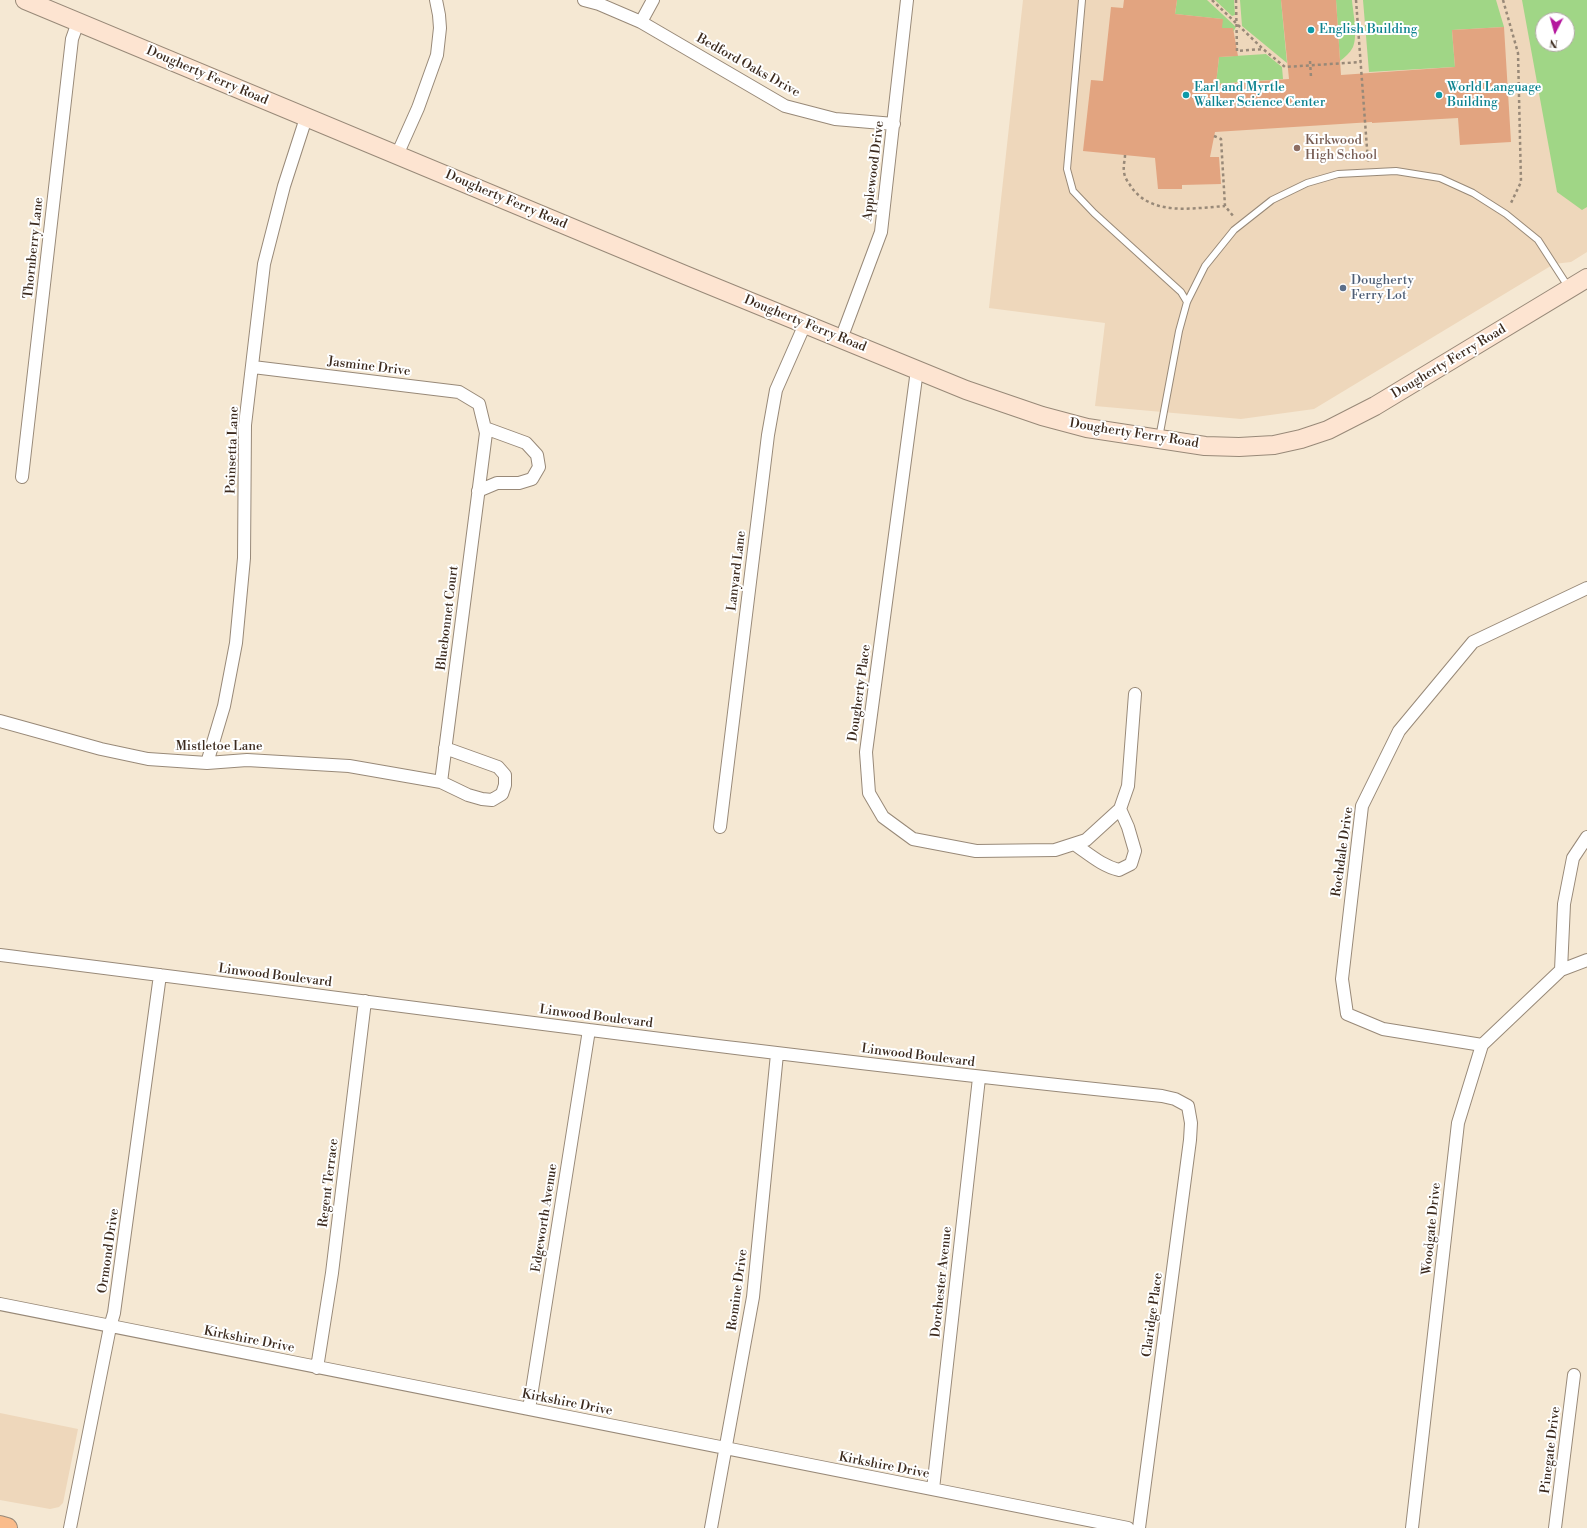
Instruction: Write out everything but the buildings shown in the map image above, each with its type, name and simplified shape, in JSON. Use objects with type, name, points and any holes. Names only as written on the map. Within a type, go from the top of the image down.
[{"type":"main road","name":"Dougherty Ferry Road","points":[[25,0],[306,118],[397,154],[966,390],[1060,422],[1087,428],[1205,446],[1274,445],[1301,439],[1328,430],[1392,397],[1587,278]]},
{"type":"main road","points":[[0,1526],[7,1528]]},
{"type":"street","points":[[397,154],[418,108],[437,55],[440,28],[436,0]]},
{"type":"street","name":"Bedford Oaks Drive","points":[[584,0],[599,4],[641,22],[785,106],[835,119],[894,124]]},
{"type":"street","points":[[641,22],[653,0]]},
{"type":"street","name":"Applewood Drive","points":[[841,339],[881,232],[894,124],[906,0]]},
{"type":"street","name":"Thornberry Lane","points":[[22,477],[72,39],[78,22]]},
{"type":"street","name":"Poinsetta Lane","points":[[207,763],[224,706],[236,643],[244,558],[245,425],[264,264],[284,186],[306,118]]},
{"type":"street","name":"Lanyard Lane","points":[[720,827],[768,435],[776,390],[805,324]]},
{"type":"street","name":"Jasmine Drive","points":[[253,367],[459,392],[479,404]]},
{"type":"street","name":"Dougherty Place","points":[[917,370],[866,752],[869,793],[883,817],[913,839],[976,851],[1055,850],[1086,840],[1120,809],[1128,786],[1135,694]]},
{"type":"street","name":"Bluebonnet Court","points":[[440,782],[486,433],[479,404]]},
{"type":"street","points":[[478,491],[497,483],[519,483],[532,479],[539,466],[537,455],[526,443],[485,428]]},
{"type":"street","name":"Rochdale Drive","points":[[1482,1045],[1383,1028],[1347,1014],[1342,979],[1362,806],[1400,731],[1473,642],[1587,588]]},
{"type":"street","name":"Mistletoe Lane","points":[[0,721],[101,749],[148,759],[207,763],[247,760],[349,766],[440,782]]},
{"type":"street","points":[[440,782],[482,799],[492,800],[502,794],[505,785],[505,776],[498,767],[445,748]]},
{"type":"street","points":[[1074,844],[1110,868],[1119,870],[1131,864],[1135,851],[1128,827],[1120,809]]},
{"type":"street","points":[[1587,837],[1573,858],[1564,904],[1561,970],[1587,960]]},
{"type":"street","name":"Linwood Boulevard","points":[[0,955],[777,1054],[979,1078],[1162,1096],[1175,1099],[1188,1106]]},
{"type":"street","name":"Woodgate Drive","points":[[1412,1528],[1458,1123],[1482,1045],[1561,970]]},
{"type":"street","name":"Ormond Drive","points":[[70,1528],[114,1313],[160,975]]},
{"type":"street","name":"Regent Terrace","points":[[317,1368],[332,1273],[365,1001]]},
{"type":"street","name":"Edgeworth Avenue","points":[[529,1409],[589,1030]]},
{"type":"street","name":"Romine Drive","points":[[711,1528],[753,1297],[777,1054]]},
{"type":"street","name":"Dorchester Avenue","points":[[933,1489],[979,1078]]},
{"type":"street","name":"Claridge Place","points":[[1139,1528],[1190,1140],[1191,1123],[1188,1106]]},
{"type":"street","name":"Kirkshire Drive","points":[[0,1304],[1128,1528]]},
{"type":"street","name":"Pinegate Drive","points":[[1555,1528],[1574,1376]]},
{"type":"lane","points":[[1082,0],[1067,169],[1073,191],[1094,213],[1181,292],[1187,302]]},
{"type":"lane","points":[[1159,439],[1179,331],[1187,302],[1205,266],[1234,230],[1272,200],[1307,183],[1338,174],[1369,172],[1396,171],[1440,178],[1473,193],[1506,214],[1538,240],[1570,289]]},
{"type":"path","points":[[1212,0],[1263,49],[1285,67],[1361,62]]},
{"type":"path","points":[[1236,0],[1238,25],[1237,51],[1263,49]]},
{"type":"path","points":[[1356,0],[1369,172]]},
{"type":"path","points":[[1503,0],[1518,53],[1520,182],[1506,214]]},
{"type":"path","points":[[1310,61],[1311,77]]},
{"type":"path","points":[[1214,136],[1222,139],[1225,206],[1241,225]]},
{"type":"path","points":[[1125,155],[1124,171],[1127,180],[1134,191],[1145,200],[1158,206],[1173,209],[1225,206]]},
{"type":"shaded area","name":"Kirkwood High School","points":[[1023,0],[1587,0],[1587,252],[1571,262],[1554,264],[1314,409],[1241,419],[1095,406],[1105,323],[989,308]]},
{"type":"shaded area","points":[[0,1413],[78,1429],[63,1503],[59,1507],[50,1509],[0,1500]]},
{"type":"green space","points":[[1177,0],[1207,0],[1236,27],[1233,32],[1232,28],[1222,28],[1222,19],[1175,14]]},
{"type":"green space","points":[[1215,0],[1234,0],[1235,15],[1232,16]]},
{"type":"green space","points":[[1240,0],[1281,0],[1287,63],[1242,26]]},
{"type":"green space","points":[[1336,0],[1352,0],[1355,24],[1353,47],[1340,61]]},
{"type":"green space","points":[[1363,0],[1496,0],[1504,27],[1452,30],[1455,67],[1369,72]]},
{"type":"green space","points":[[1522,0],[1587,0],[1587,207],[1582,210],[1557,192]]},
{"type":"green space","points":[[1266,54],[1282,67],[1283,79],[1216,84],[1219,57]]},
{"type":"place","name":"English Building","points":[[1311,30]]},
{"type":"place","name":"Earl and Myrtle Walker Science Center","points":[[1186,95]]},
{"type":"place","name":"World Language Building","points":[[1439,95]]},
{"type":"place","name":"Kirkwood High School","points":[[1297,148]]},
{"type":"place","name":"Dougherty Ferry Lot","points":[[1343,288]]}]
